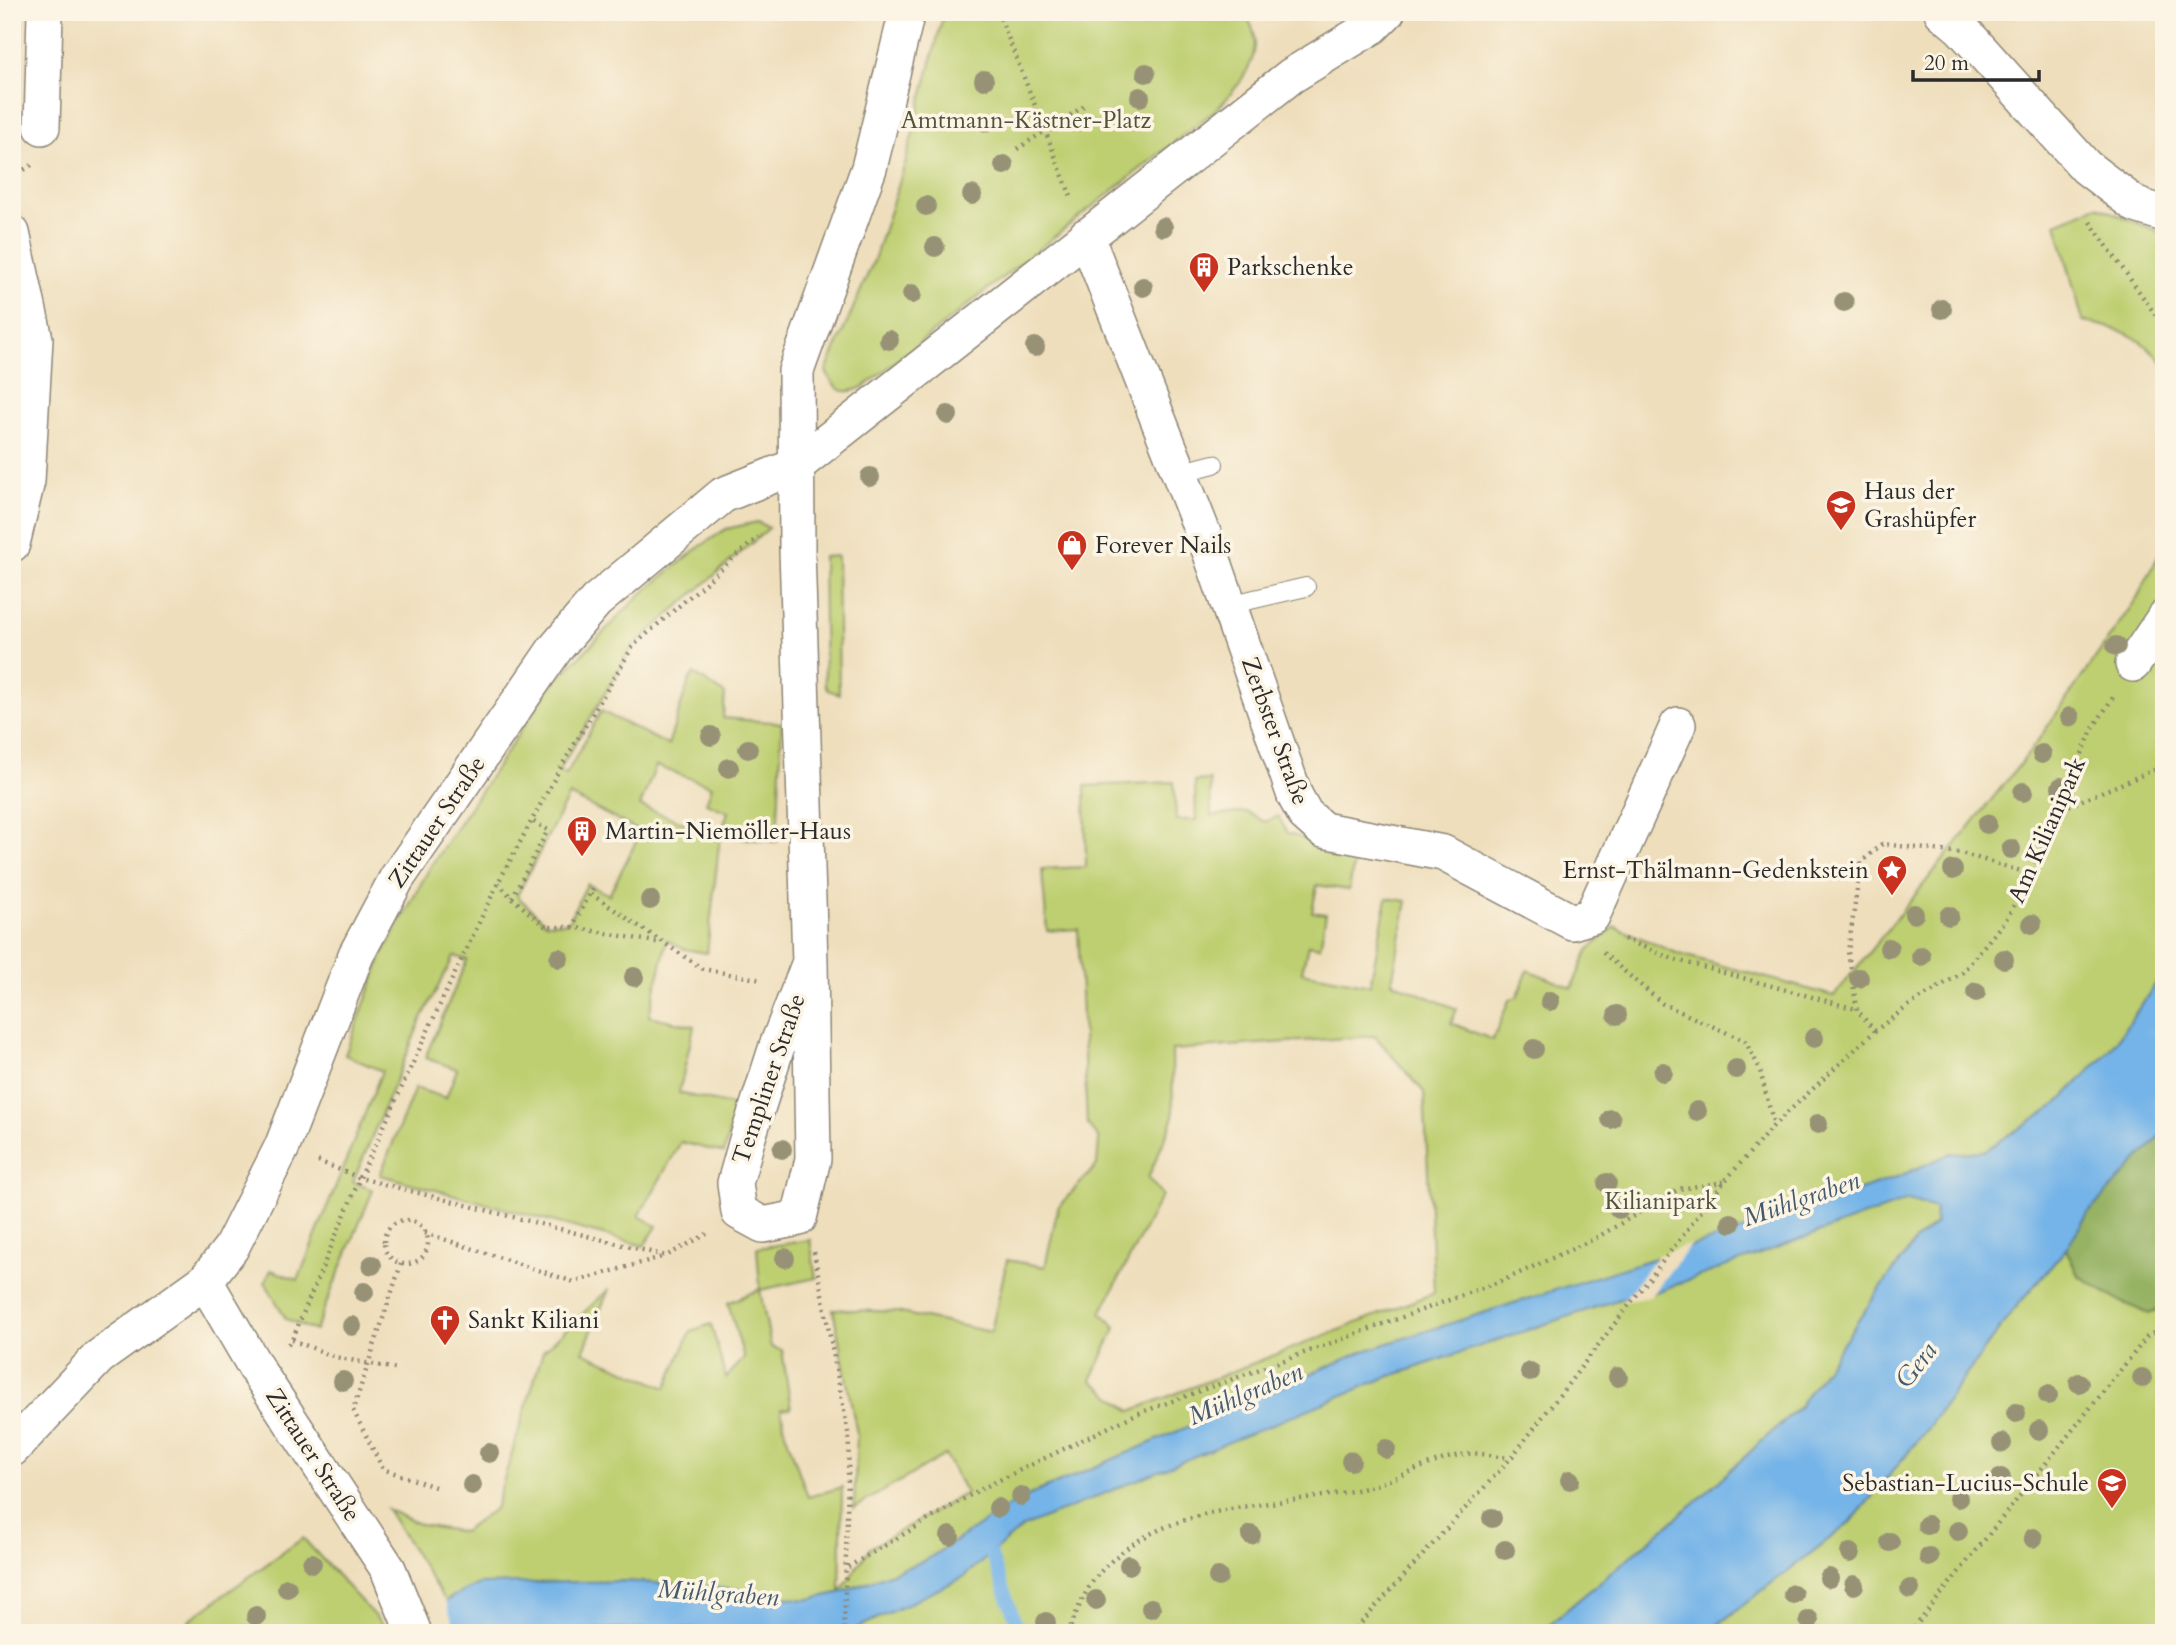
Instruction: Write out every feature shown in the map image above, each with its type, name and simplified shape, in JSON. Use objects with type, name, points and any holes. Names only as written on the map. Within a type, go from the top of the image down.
[{"type":"street","points":[[42,127],[45,12]]},
{"type":"street","points":[[796,466],[796,371],[869,168],[907,12]]},
{"type":"street","points":[[796,466],[974,337],[1086,236],[1291,76],[1373,26],[1387,12]]},
{"type":"street","points":[[1942,12],[1961,28],[2086,167],[2136,205],[2164,214]]},
{"type":"street","points":[[12,233],[35,330],[27,481],[12,544]]},
{"type":"street","points":[[1086,236],[1179,472]]},
{"type":"street","name":"Templiner Straße","points":[[796,466],[813,1159],[799,1218]]},
{"type":"street","name":"Zittauer Straße","points":[[12,1449],[99,1357],[205,1281],[242,1229],[300,1106],[356,956],[397,878],[555,649],[596,601],[723,495],[796,466]]},
{"type":"street","name":"Zerbster Straße","points":[[1179,472],[1210,551],[1295,796],[1305,814],[1323,830],[1443,853],[1572,922],[1599,928]]},
{"type":"street","points":[[2133,664],[2164,618]]},
{"type":"street","points":[[1599,928],[1592,916],[1678,725]]},
{"type":"street","name":"Templiner Straße","points":[[739,1212],[735,1183],[744,1151],[777,1046],[810,962]]},
{"type":"street","points":[[739,1212],[763,1225],[799,1218]]},
{"type":"street","name":"Zittauer Straße","points":[[205,1281],[257,1370],[388,1569],[412,1626]]},
{"type":"lane","points":[[1179,472],[1214,464]]},
{"type":"lane","points":[[1229,605],[1306,587]]},
{"type":"path","points":[[998,12],[1086,236]]},
{"type":"path","points":[[1017,149],[1086,105]]},
{"type":"path","points":[[2083,211],[2164,327]]},
{"type":"path","points":[[257,1370],[292,1340],[360,1178],[498,883],[633,646],[760,536]]},
{"type":"path","name":"Am Kilianipark","points":[[1352,1633],[1511,1458],[1724,1182],[1774,1125],[1875,1031],[1908,1006],[1962,973],[2007,918],[2031,874],[2092,730],[2133,664]]},
{"type":"path","points":[[2056,811],[2164,766]]},
{"type":"path","points":[[512,898],[549,831],[532,821]]},
{"type":"path","points":[[1875,1031],[1857,1010],[1848,952],[1861,862],[1882,844],[1961,853],[2031,874]]},
{"type":"path","points":[[498,883],[546,927],[572,927],[663,943]]},
{"type":"path","points":[[572,927],[594,887]]},
{"type":"path","points":[[591,894],[703,969],[773,982]]},
{"type":"path","points":[[1774,1125],[1759,1067],[1745,1041],[1663,1004],[1598,948],[1599,928],[1673,959],[1857,1010]]},
{"type":"path","points":[[360,1178],[666,1256]]},
{"type":"path","points":[[848,1567],[979,1490],[1134,1415],[1504,1280],[1596,1238],[1679,1189],[1724,1182]]},
{"type":"path","points":[[425,1233],[574,1282],[666,1256],[698,1241],[739,1212]]},
{"type":"path","points":[[799,1218],[812,1240],[847,1427],[848,1567],[844,1633]]},
{"type":"path","points":[[405,1220],[419,1225],[425,1233],[427,1244],[422,1257],[401,1264],[389,1257],[385,1251],[387,1230],[405,1220]]},
{"type":"path","points":[[401,1264],[353,1410],[383,1469],[435,1487]]},
{"type":"path","points":[[1910,1633],[2147,1337],[2164,1327]]},
{"type":"path","points":[[292,1340],[335,1357],[397,1369]]},
{"type":"path","points":[[1068,1633],[1096,1577],[1121,1553],[1149,1534],[1237,1506],[1320,1498],[1387,1483],[1467,1454],[1511,1458]]},
{"type":"green space","name":"Amtmann-Kästner-Platz","points":[[944,12],[1244,12],[1255,38],[1254,50],[1251,62],[1238,85],[1220,106],[865,386],[851,391],[841,390],[833,384],[826,371],[874,260],[905,164]]},
{"type":"green space","points":[[2097,206],[2164,234],[2164,363],[2128,334],[2083,321],[2056,223]]},
{"type":"green space","points":[[757,522],[769,528],[633,646],[559,771],[566,775],[601,711],[668,745],[690,678],[694,674],[725,694],[723,718],[782,723],[777,842],[720,836],[707,953],[684,949],[667,940],[649,1016],[694,1026],[679,1093],[735,1106],[724,1153],[681,1142],[639,1216],[657,1226],[644,1246],[380,1175],[415,1088],[446,1098],[457,1069],[425,1058],[467,960],[454,956],[420,1022],[353,1182],[373,1190],[315,1331],[286,1319],[265,1282],[271,1270],[298,1280],[382,1071],[345,1055],[384,952],[429,869],[549,688],[639,596],[726,529]],"holes":[[[656,766],[712,786],[706,803],[728,812],[720,836],[640,806]],[[569,795],[641,832],[609,895],[587,884],[568,922],[546,923],[517,896]]]},
{"type":"green space","name":"Kilianipark","points":[[2164,545],[2164,972],[2111,1049],[2057,1104],[1984,1151],[1949,1154],[1936,1208],[1936,1223],[1917,1239],[1799,1407],[1699,1499],[1539,1633],[839,1633],[839,1593],[805,1600],[734,1589],[479,1584],[445,1601],[387,1509],[421,1525],[463,1532],[495,1509],[543,1351],[609,1289],[583,1352],[666,1388],[691,1331],[711,1324],[726,1378],[744,1358],[728,1303],[760,1289],[757,1248],[810,1240],[816,1278],[760,1290],[771,1347],[782,1350],[791,1408],[781,1409],[785,1432],[808,1497],[842,1487],[840,1592],[870,1548],[966,1493],[945,1455],[854,1508],[857,1434],[833,1309],[896,1312],[991,1332],[1007,1260],[1045,1267],[1058,1207],[1097,1165],[1099,1139],[1087,1123],[1078,929],[1047,931],[1042,869],[1086,867],[1085,786],[1174,782],[1176,820],[1196,820],[1195,781],[1210,780],[1211,816],[1247,812],[1265,822],[1278,816],[1287,833],[1355,856],[1349,890],[1317,885],[1312,912],[1326,914],[1320,947],[1308,945],[1302,972],[1370,985],[1387,898],[1407,901],[1392,982],[1457,1009],[1451,1023],[1493,1040],[1509,1000],[1517,997],[1528,970],[1572,988],[1588,950],[1615,927],[1679,954],[1834,996],[2029,753],[2137,598]],"holes":[[[1375,1036],[1424,1092],[1434,1293],[1131,1411],[1091,1380],[1116,1327],[1101,1313],[1162,1195],[1148,1178],[1173,1119],[1172,1050]]]},
{"type":"green space","points":[[837,556],[839,694],[828,690],[825,685],[823,557]]},
{"type":"green space","points":[[2164,1132],[2164,1308],[2149,1314],[2117,1300],[2078,1275],[2066,1249],[2088,1213]]},
{"type":"green space","points":[[2066,1249],[2078,1275],[2149,1313],[2164,1308],[2164,1633],[1707,1633],[1851,1522],[1927,1429],[2011,1313]]},
{"type":"green space","points":[[303,1538],[390,1633],[198,1633],[189,1620]]},
{"type":"green space","points":[[689,1628],[725,1633],[550,1633],[585,1629]]},
{"type":"water","points":[[2164,972],[2164,1132],[2088,1213],[2066,1249],[2011,1313],[1927,1429],[1851,1522],[1707,1633],[1539,1633],[1699,1499],[1799,1407],[1917,1239],[1936,1223],[1935,1208],[1908,1200],[1653,1293],[1623,1298],[1382,1379],[1023,1527],[962,1578],[847,1633],[725,1633],[689,1628],[409,1633],[453,1596],[479,1584],[626,1581],[734,1589],[805,1600],[839,1593],[926,1560],[1018,1500],[1364,1351],[1799,1212],[1902,1175],[1949,1154],[1984,1151],[2057,1104],[2111,1049]]},
{"type":"pier","points":[[1691,1244],[1650,1297],[1622,1302],[1658,1255]]},
{"type":"pier","points":[[444,1598],[457,1633],[405,1633],[406,1630]]},
{"type":"waterway","points":[[985,1538],[1020,1633]]},
{"type":"place","name":"Parkschenke","points":[[1204,294]]},
{"type":"place","name":"Haus der Grashüpfer","points":[[1841,532]]},
{"type":"place","name":"Forever Nails","points":[[1072,572]]},
{"type":"place","name":"Martin-Niemöller-Haus","points":[[582,858]]},
{"type":"place","name":"Ernst-Thälmann-Gedenkstein","points":[[1892,897]]},
{"type":"place","name":"Sankt Kiliani","points":[[445,1347]]},
{"type":"place","name":"Sebastian-Lucius-Schule","points":[[2112,1510]]},
{"type":"water label","name":"Mühlgraben","points":[[1801,1199]]},
{"type":"water label","name":"Gera","points":[[1916,1365]]},
{"type":"water label","name":"Mühlgraben","points":[[1245,1394]]},
{"type":"water label","name":"Mühlgraben","points":[[718,1593]]}]
